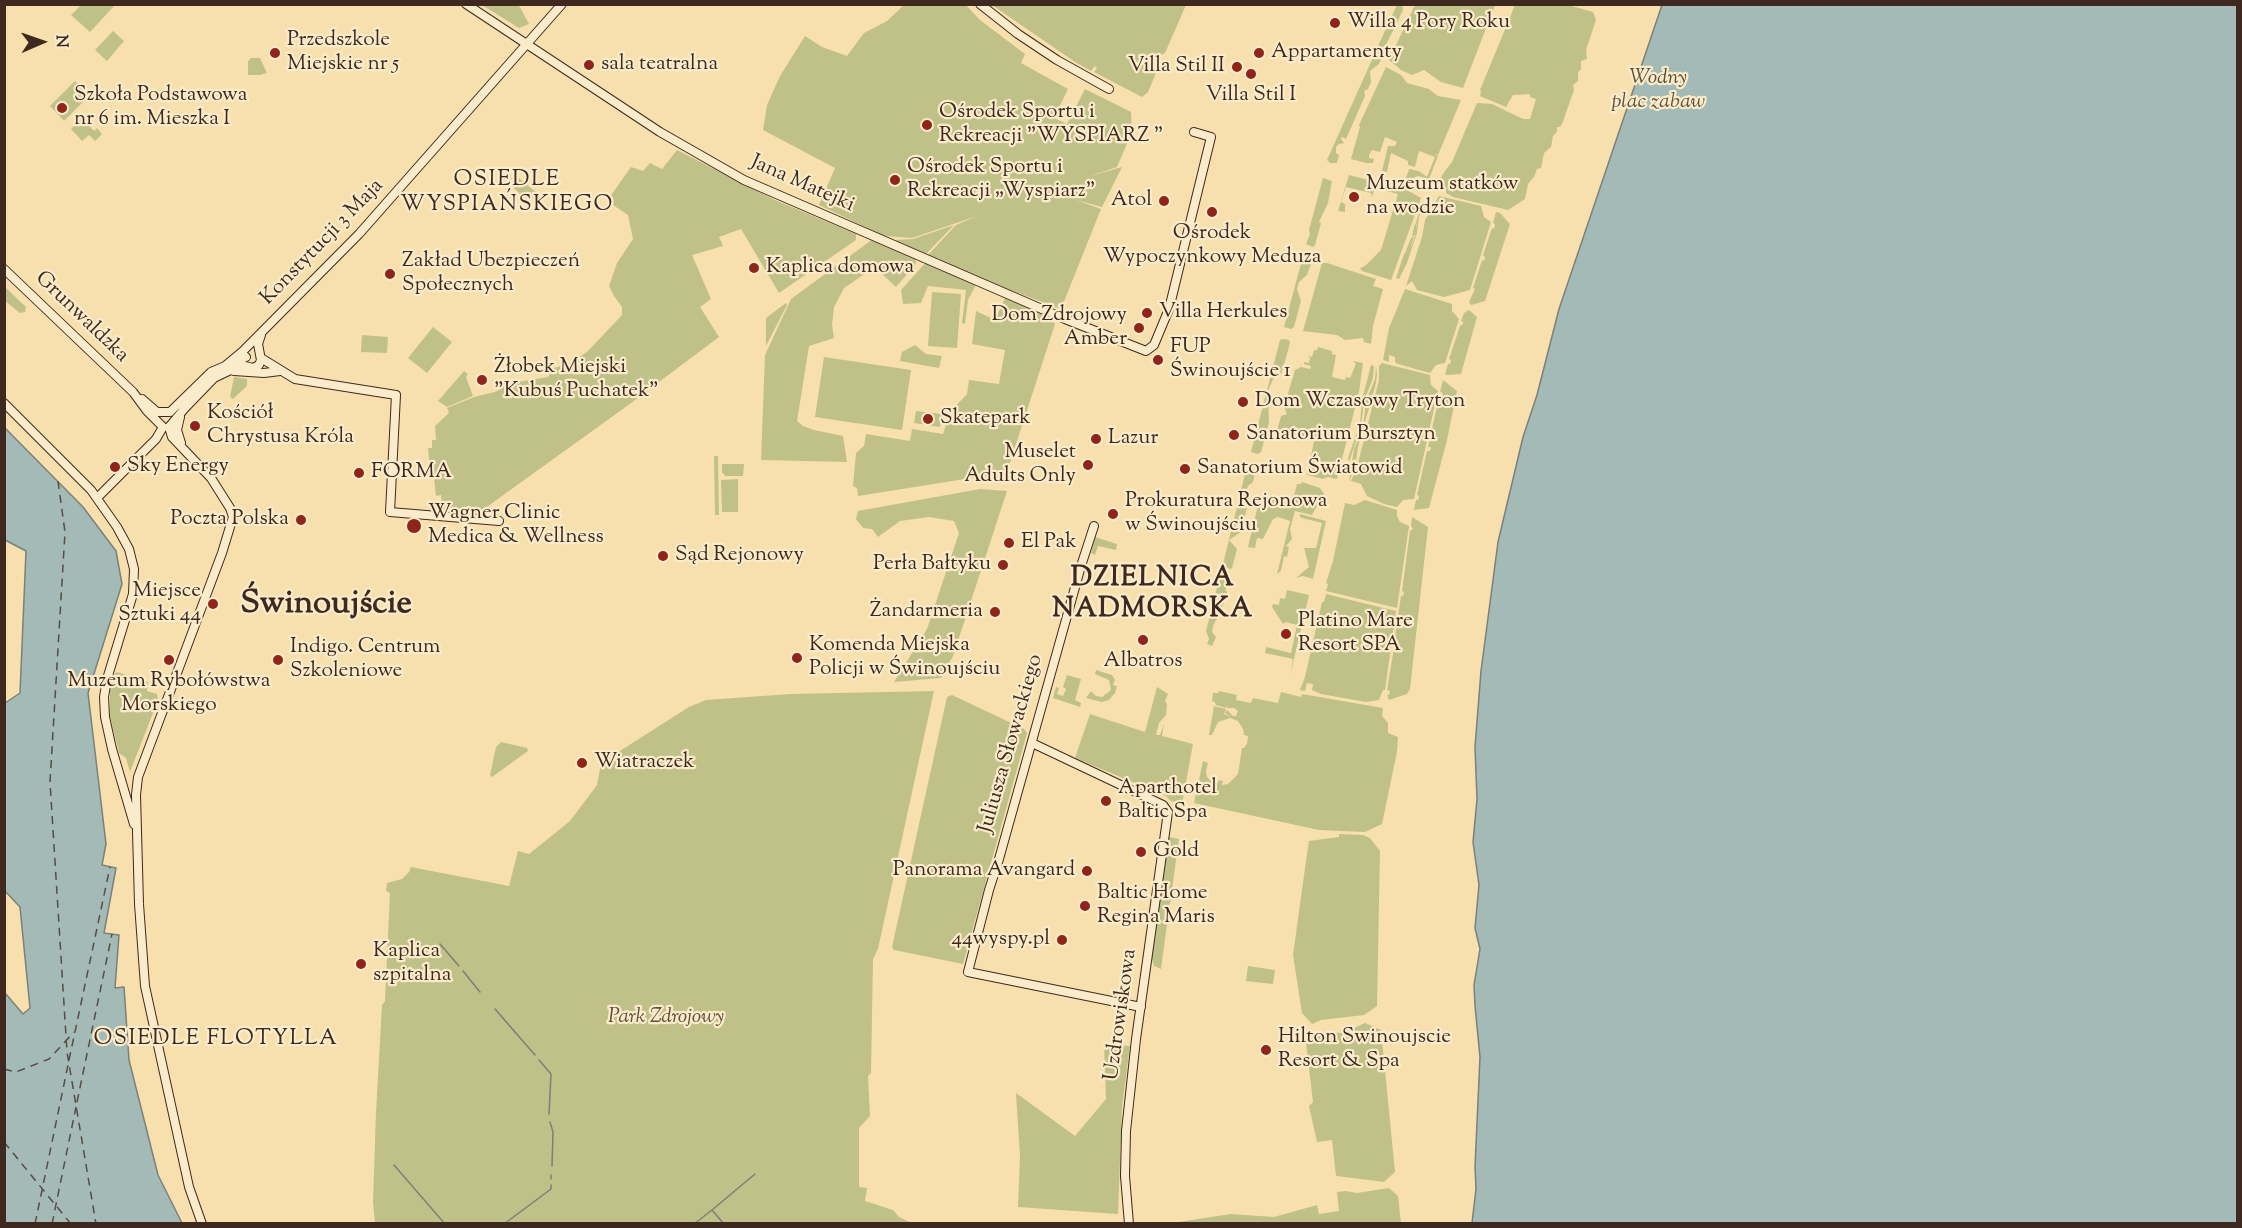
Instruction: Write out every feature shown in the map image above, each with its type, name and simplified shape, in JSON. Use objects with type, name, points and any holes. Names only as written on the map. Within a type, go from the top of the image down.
[{"type":"street","name":"Jana Matejki","points":[[466,4],[660,132],[744,180],[1141,350],[1149,351],[1154,345],[1171,300],[1208,149]]},
{"type":"street","name":"Konstytucji 3 Maja","points":[[247,355],[252,342],[359,234],[562,4]]},
{"type":"street","points":[[980,4],[1005,25],[1057,60],[1109,89]]},
{"type":"street","points":[[1194,132],[1211,137],[1208,149],[1205,141],[1194,132]]},
{"type":"street","name":"Grunwaldzka","points":[[4,269],[133,393],[157,412],[169,415]]},
{"type":"street","name":"Konstytucji 3 Maja","points":[[260,356],[258,344],[262,331]]},
{"type":"street","points":[[228,368],[252,342]]},
{"type":"street","points":[[97,498],[156,439],[169,415],[214,378],[254,351],[295,379],[396,395],[390,512],[499,521]]},
{"type":"street","points":[[247,355],[246,363],[252,367]]},
{"type":"street","points":[[252,367],[260,363],[260,356]]},
{"type":"street","points":[[228,368],[252,367],[279,370]]},
{"type":"street","points":[[228,368],[264,373],[279,370]]},
{"type":"street","name":"Grunwaldzka","points":[[133,393],[147,411],[164,425],[172,437],[189,452],[211,478],[230,508],[233,520],[138,777]]},
{"type":"street","points":[[4,403],[97,498],[125,539],[134,568],[133,594],[107,679],[104,697],[108,731],[136,837]]},
{"type":"street","points":[[151,406],[160,408],[182,405]]},
{"type":"street","points":[[182,405],[177,430],[179,439],[189,452]]},
{"type":"street","points":[[164,425],[169,415]]},
{"type":"street","name":"Juliusza Słowackiego","points":[[1094,526],[988,890],[968,972],[1141,1007]]},
{"type":"street","name":"Uzdrowiskowa","points":[[1032,742],[1163,805],[1168,812],[1126,1131],[1125,1176],[1129,1224]]},
{"type":"street","points":[[121,779],[132,781],[138,777]]},
{"type":"street","points":[[138,777],[136,837],[142,951],[147,997],[189,1187],[202,1224]]},
{"type":"green space","points":[[965,4],[980,20],[1025,54],[1021,63],[1068,89],[1054,118],[1067,124],[1085,89],[1131,112],[1132,132],[1117,167],[1087,177],[1122,167],[1102,207],[1076,200],[1101,209],[1061,309],[983,280],[928,255],[956,225],[977,216],[912,238],[884,236],[819,205],[835,168],[763,130],[767,105],[780,76],[805,36],[822,47],[847,56],[864,33],[887,21],[904,5]]},
{"type":"green space","points":[[81,5],[115,5],[90,32],[71,15]]},
{"type":"green space","points":[[482,5],[516,5],[520,7],[529,24],[519,28]]},
{"type":"green space","points":[[992,5],[1186,5],[1165,53],[1156,63],[1156,73],[1148,92],[1142,97],[1094,72],[1097,68],[1095,66],[1091,71],[1075,62]]},
{"type":"green space","points":[[1397,5],[1402,5],[1403,10],[1383,51],[1378,49],[1378,46]]},
{"type":"green space","points":[[1415,5],[1495,5],[1463,88],[1441,82],[1424,70],[1412,75],[1401,70],[1389,60]]},
{"type":"green space","points":[[1515,5],[1568,5],[1593,12],[1596,20],[1586,50],[1587,59],[1581,61],[1578,81],[1573,85],[1574,90],[1562,124],[1557,127],[1551,147],[1544,153],[1541,168],[1537,169],[1528,184],[1525,199],[1508,210],[1453,197],[1446,193],[1446,188],[1440,186],[1436,192],[1442,175],[1452,162],[1477,103],[1492,104],[1523,119],[1530,119],[1536,99],[1530,97],[1530,94],[1513,95],[1506,107],[1480,96],[1480,90]]},
{"type":"green space","points":[[113,31],[124,41],[107,61],[95,50]]},
{"type":"green space","points":[[1378,52],[1382,57],[1379,64],[1370,71],[1371,82],[1368,89],[1364,91],[1365,96],[1346,139],[1342,137],[1344,143],[1336,147],[1336,153],[1339,155],[1337,163],[1330,163],[1327,160],[1375,53]]},
{"type":"green space","points":[[251,58],[260,58],[267,73],[248,75],[248,61]]},
{"type":"green space","points":[[1386,67],[1401,75],[1407,83],[1429,89],[1438,96],[1461,100],[1438,155],[1434,154],[1438,156],[1429,179],[1418,176],[1411,179],[1406,178],[1409,169],[1419,171],[1427,177],[1435,157],[1419,151],[1415,167],[1391,153],[1387,172],[1382,171],[1388,146],[1395,146],[1397,142],[1385,137],[1380,152],[1372,150],[1369,155],[1369,158],[1374,159],[1373,163],[1351,159],[1359,125]]},
{"type":"green space","points":[[75,81],[89,96],[64,121],[50,106]]},
{"type":"green space","points":[[82,118],[94,131],[97,128],[102,134],[95,141],[89,135],[82,141],[71,129]]},
{"type":"green space","points":[[677,150],[775,200],[856,234],[856,240],[779,293],[741,229],[719,237],[723,246],[692,255],[711,299],[700,307],[719,337],[477,514],[442,510],[441,495],[436,496],[428,448],[432,448],[432,440],[436,440],[435,426],[449,413],[447,408],[474,397],[495,392],[511,383],[548,377],[554,368],[568,364],[587,352],[622,315],[622,307],[609,286],[617,263],[633,239],[628,215],[607,201],[631,167],[643,171],[650,163],[662,169]]},
{"type":"green space","points":[[515,175],[537,193],[528,202],[508,182]]},
{"type":"green space","points":[[1349,175],[1407,190],[1421,198],[1391,280],[1362,271],[1360,268],[1381,250],[1398,194],[1375,188],[1372,197],[1371,193],[1346,187],[1341,202],[1345,204],[1345,212],[1338,211]]},
{"type":"green space","points":[[1323,178],[1332,181],[1328,203],[1319,222],[1321,223],[1313,247],[1306,244]]},
{"type":"green space","points":[[1439,196],[1481,206],[1484,217],[1491,222],[1470,290],[1444,297],[1417,290],[1412,281],[1406,286],[1422,237],[1425,220]]},
{"type":"green space","points":[[1423,202],[1425,202],[1419,217],[1417,233],[1407,263],[1399,279],[1396,278],[1404,254],[1410,250],[1405,253],[1414,236],[1410,249],[1413,242],[1417,229],[1415,235],[1412,236],[1415,223],[1417,228],[1416,222]]},
{"type":"green space","points":[[1496,212],[1500,213],[1510,224],[1485,301],[1471,305],[1469,302],[1475,289],[1473,288],[1482,260],[1484,261],[1483,255],[1492,228],[1494,229]]},
{"type":"green space","points":[[954,225],[926,254],[894,240],[913,239]]},
{"type":"green space","points":[[873,239],[915,254],[916,264],[896,287],[879,271],[866,273],[844,288],[834,307],[832,325],[834,338],[809,346],[797,421],[814,430],[843,436],[847,462],[761,460],[765,355],[791,299]]},
{"type":"green space","points":[[929,259],[978,281],[968,300],[965,324],[962,323],[966,290],[928,286],[921,303],[903,304],[901,290]]},
{"type":"green space","points":[[1302,260],[1309,261],[1311,264],[1307,275],[1299,282],[1297,289],[1301,301],[1294,327],[1291,329],[1284,327]]},
{"type":"green space","points":[[1322,263],[1376,279],[1373,286],[1383,289],[1373,326],[1371,344],[1364,342],[1363,338],[1345,340],[1337,335],[1303,331]]},
{"type":"green space","points":[[4,286],[26,307],[25,312],[20,313],[5,301]]},
{"type":"green space","points":[[1405,289],[1452,304],[1452,311],[1459,319],[1445,363],[1436,365],[1430,373],[1398,364],[1395,362],[1395,357],[1389,355],[1389,362],[1383,360],[1389,328]]},
{"type":"green space","points":[[932,292],[961,294],[957,348],[928,346]]},
{"type":"green space","points":[[1005,298],[1047,316],[1055,324],[1005,478],[984,476],[858,496],[857,488],[853,486],[856,453],[864,446],[866,434],[910,441],[912,429],[943,434],[950,412],[967,394],[969,380],[999,384],[1005,350],[972,344],[976,311],[995,320]]},
{"type":"green space","points":[[786,303],[787,305],[766,346],[766,318]]},
{"type":"green space","points":[[1469,310],[1477,317],[1461,374],[1447,375],[1445,374],[1451,360],[1449,359],[1460,326],[1463,324],[1461,321],[1464,313]]},
{"type":"green space","points":[[433,327],[452,342],[427,373],[408,358]]},
{"type":"green space","points":[[362,335],[388,337],[387,353],[361,352]]},
{"type":"green space","points":[[1280,340],[1289,340],[1290,343],[1281,375],[1273,379],[1268,391],[1269,422],[1261,452],[1258,454],[1251,452]]},
{"type":"green space","points":[[915,345],[926,354],[942,356],[939,368],[900,361],[902,352]]},
{"type":"green space","points":[[1318,347],[1332,351],[1332,354],[1336,355],[1332,377],[1345,380],[1346,377],[1350,378],[1356,364],[1353,361],[1363,363],[1359,392],[1337,479],[1328,477],[1323,479],[1307,475],[1314,441],[1277,431],[1281,416],[1287,414],[1284,407],[1295,370],[1301,367],[1310,369],[1311,366],[1304,362],[1309,363],[1308,356],[1312,357],[1314,350]]},
{"type":"green space","points":[[824,357],[911,370],[902,430],[815,417]]},
{"type":"green space","points":[[1382,363],[1430,375],[1431,385],[1438,391],[1414,499],[1403,500],[1397,507],[1367,496],[1361,484],[1351,481],[1357,467],[1379,380],[1379,366]]},
{"type":"green space","points":[[1371,365],[1374,366],[1373,378],[1364,401],[1361,426],[1349,462],[1348,458],[1360,424],[1362,400]]},
{"type":"green space","points":[[1376,366],[1376,383],[1358,447],[1355,468],[1349,481],[1354,449],[1363,428],[1366,401],[1375,379]]},
{"type":"green space","points":[[464,371],[468,374],[466,377],[473,396],[447,407],[438,401]]},
{"type":"green space","points":[[234,377],[247,379],[247,386],[233,399],[230,397]]},
{"type":"green space","points":[[1443,380],[1457,391],[1447,440],[1429,508],[1414,510],[1419,496],[1417,495],[1427,451],[1430,451],[1431,447],[1428,447],[1439,397],[1442,397],[1443,393],[1440,392]]},
{"type":"green space","name":"Skatepark","points":[[916,411],[942,414],[940,427],[914,423]]},
{"type":"green space","points":[[714,456],[718,456],[719,515],[715,515]]},
{"type":"green space","points":[[722,464],[744,464],[743,476],[725,476],[722,472]]},
{"type":"green space","points":[[1246,470],[1255,473],[1253,482],[1245,493],[1248,505],[1241,532],[1229,540],[1237,549],[1230,569],[1223,564]]},
{"type":"green space","points":[[738,479],[738,512],[722,512],[721,480]]},
{"type":"green space","points":[[1302,482],[1320,488],[1324,494],[1312,515],[1295,511],[1290,529],[1292,539],[1286,546],[1289,547],[1287,557],[1284,556],[1281,571],[1277,574],[1290,521],[1278,517],[1273,519],[1263,539],[1257,538],[1255,548],[1248,547],[1260,497],[1292,504],[1297,484]]},
{"type":"green space","points":[[980,489],[1007,491],[953,656],[941,678],[894,682],[927,629],[959,533],[954,521],[929,517],[900,521],[878,537],[872,529],[863,528],[856,519],[858,511]]},
{"type":"green space","points":[[1365,500],[1397,510],[1400,522],[1409,526],[1397,608],[1326,591],[1345,503],[1354,505]]},
{"type":"green space","points":[[1300,514],[1326,521],[1313,579],[1303,576],[1296,578],[1309,567],[1304,548],[1316,548],[1322,523],[1302,518]]},
{"type":"green space","points":[[1412,517],[1428,527],[1410,689],[1407,694],[1389,700],[1387,695],[1390,691],[1387,690],[1394,648],[1397,643],[1394,643],[1401,596],[1404,592],[1402,591],[1410,531],[1413,529]]},
{"type":"green space","points":[[1095,537],[1117,544],[1116,550],[1098,546],[1095,555],[1091,553]]},
{"type":"green space","points":[[1220,576],[1230,580],[1225,591],[1227,591],[1227,596],[1220,611],[1222,612],[1213,626],[1212,632],[1216,637],[1212,646],[1207,644],[1209,639],[1206,631]]},
{"type":"green space","points":[[1287,590],[1309,595],[1290,676],[1293,659],[1265,653],[1266,647],[1291,653],[1297,625],[1286,622],[1283,624],[1272,607],[1273,604],[1279,605],[1280,598],[1285,599]]},
{"type":"green space","points":[[1326,594],[1396,611],[1385,690],[1379,700],[1366,702],[1321,694],[1312,690],[1313,684],[1307,683],[1305,691],[1300,690]]},
{"type":"green space","points":[[1096,670],[1112,675],[1115,680],[1113,685],[1117,686],[1115,693],[1109,700],[1102,702],[1086,698],[1091,691],[1096,696],[1102,697],[1111,690],[1109,680],[1095,674]]},
{"type":"green space","points":[[117,672],[148,682],[147,691],[157,694],[158,700],[130,772],[126,758],[119,753],[110,716],[110,690]]},
{"type":"green space","points":[[1067,675],[1081,679],[1075,700],[1081,703],[1080,707],[1053,698],[1056,687],[1059,688],[1057,694],[1063,696]]},
{"type":"green space","points":[[1157,687],[1168,694],[1165,701],[1166,715],[1159,723],[1156,735],[1160,735],[1164,724],[1162,736],[1193,744],[1182,804],[1075,758],[1090,714],[1145,732]]},
{"type":"green space","name":"Park Zdrojowy","points":[[934,691],[878,949],[873,959],[871,1073],[868,1076],[870,1116],[859,1128],[859,1187],[867,1188],[865,1201],[893,1210],[899,1217],[910,1222],[921,1223],[375,1224],[373,1202],[376,1112],[382,1005],[385,1001],[390,893],[386,891],[387,883],[402,879],[411,867],[509,886],[518,851],[529,854],[570,821],[597,785],[601,763],[689,707],[706,700],[791,694]]},
{"type":"green space","points":[[1219,691],[1237,695],[1236,700],[1251,703],[1253,698],[1278,703],[1281,692],[1301,697],[1302,694],[1383,708],[1382,716],[1388,723],[1388,733],[1398,737],[1382,824],[1365,832],[1319,830],[1194,803],[1203,761],[1208,763],[1207,777],[1213,783],[1217,784],[1219,780],[1223,781],[1222,785],[1228,784],[1238,774],[1242,748],[1247,744],[1248,736],[1244,735],[1238,721],[1230,718],[1218,722],[1212,735],[1209,735],[1214,706],[1226,709],[1224,714],[1232,717],[1225,713],[1227,710],[1233,716],[1236,716],[1238,711],[1234,708],[1227,708],[1228,704],[1226,708],[1212,701],[1213,693]]},
{"type":"green space","points":[[952,695],[1024,729],[1027,733],[963,964],[894,950],[892,947],[947,697]]},
{"type":"green space","points":[[501,742],[527,748],[528,751],[492,777],[490,775],[496,747]]},
{"type":"green space","points":[[1339,834],[1363,835],[1370,838],[1380,851],[1377,1006],[1364,1015],[1321,1020],[1312,1024],[1302,1013],[1293,955],[1306,861],[1309,841],[1339,837]]},
{"type":"green space","points":[[1169,837],[1179,839],[1170,904],[1166,909],[1168,917],[1161,969],[1154,966],[1151,956]]},
{"type":"green space","points":[[1248,966],[1275,970],[1273,984],[1246,981]]},
{"type":"green space","points":[[1365,1023],[1381,1030],[1395,1172],[1384,1182],[1336,1176],[1332,1140],[1317,1142],[1309,1106],[1313,1102],[1306,1043],[1308,1037],[1315,1032],[1343,1033]]},
{"type":"green space","points":[[1104,1044],[1130,1046],[1122,1107],[1118,1214],[1018,1207],[1020,1156],[1016,1093],[1075,1136],[1106,1099]]},
{"type":"green space","points":[[1389,1188],[1398,1196],[1401,1223],[1172,1223],[1231,1214],[1274,1217],[1317,1205],[1319,1214],[1339,1211],[1337,1192],[1357,1193]]},
{"type":"water","points":[[1662,5],[2237,5],[2237,1223],[1472,1223],[1476,1189],[1480,1057],[1474,985],[1480,949],[1475,928],[1479,885],[1473,842],[1477,799],[1475,747],[1481,671],[1498,542],[1523,437],[1537,395],[1559,309]]},
{"type":"water","points":[[5,428],[83,507],[116,551],[122,584],[88,693],[106,844],[102,865],[116,868],[104,933],[119,935],[115,988],[124,987],[129,1060],[158,1175],[182,1223],[5,1223],[5,993],[23,1014],[30,1008],[20,907],[4,890],[5,703],[20,693],[26,551],[5,540]]},
{"type":"waterway","points":[[440,944],[459,966]]},
{"type":"waterway","points":[[463,971],[480,992]]},
{"type":"waterway","points":[[495,1009],[535,1055]]},
{"type":"waterway","points":[[539,1060],[551,1074],[549,1114]]},
{"type":"waterway","points":[[550,1122],[553,1132],[552,1166]]},
{"type":"waterway","points":[[394,1165],[445,1224]]},
{"type":"waterway","points":[[712,1210],[755,1174]]},
{"type":"waterway","points":[[504,1224],[551,1189],[551,1185]]},
{"type":"waterway","points":[[694,1224],[712,1210],[724,1224]]},
{"type":"ferry route","points":[[58,481],[65,532],[50,782],[67,1052],[96,1224]]},
{"type":"ferry route","points":[[69,1060],[110,867]]},
{"type":"ferry route","points":[[77,1102],[112,934]]},
{"type":"ferry route","points":[[4,1069],[16,1072],[49,1059],[74,1032]]},
{"type":"ferry route","points":[[35,1224],[68,1065]]},
{"type":"ferry route","points":[[52,1224],[76,1107]]},
{"type":"ferry route","points":[[4,1142],[71,1224]]},
{"type":"place","name":"Willa 4 Pory Roku","points":[[1335,23]]},
{"type":"place","name":"Przedszkole Miejskie nr 5","points":[[275,53]]},
{"type":"place","name":"Appartamenty","points":[[1259,53]]},
{"type":"place","name":"sala teatralna","points":[[589,65]]},
{"type":"place","name":"Villa Stil II","points":[[1237,67]]},
{"type":"place","name":"Villa Stil I","points":[[1251,74]]},
{"type":"place","name":"Szkoła Podstawowa nr 6 im. Mieszka I","points":[[62,108]]},
{"type":"place","name":"Ośrodek Sportu i Rekreacji \"WYSPIARZ \"","points":[[927,125]]},
{"type":"place","name":"Ośrodek Sportu i Rekreacji „Wyspiarz”","points":[[895,180]]},
{"type":"place","name":"Muzeum statków na wodzie","points":[[1354,197]]},
{"type":"place","name":"Atol","points":[[1164,201]]},
{"type":"place","name":"Ośrodek Wypoczynkowy Meduza","points":[[1212,212]]},
{"type":"place","name":"Kaplica domowa","points":[[754,268]]},
{"type":"place","name":"Zakład Ubezpieczeń Społecznych","points":[[390,274]]},
{"type":"place","name":"Villa Herkules","points":[[1147,313]]},
{"type":"place","name":"Dom Zdrojowy Amber","points":[[1139,328]]},
{"type":"place","name":"FUP Świnoujście 1","points":[[1158,360]]},
{"type":"place","name":"Żłobek Miejski \"Kubuś Puchatek\"","points":[[482,380]]},
{"type":"place","name":"Dom Wczasowy Tryton","points":[[1243,402]]},
{"type":"place","name":"Skatepark","points":[[928,419]]},
{"type":"place","name":"Kościół Chrystusa Króla","points":[[195,426]]},
{"type":"place","name":"Sanatorium Bursztyn","points":[[1234,435]]},
{"type":"place","name":"Lazur","points":[[1096,439]]},
{"type":"place","name":"Muselet Adults Only","points":[[1088,465]]},
{"type":"place","name":"Sky Energy","points":[[115,467]]},
{"type":"place","name":"Sanatorium Światowid","points":[[1185,469]]},
{"type":"place","name":"FORMA","points":[[359,473]]},
{"type":"place","name":"Prokuratura Rejonowa w Świnoujściu","points":[[1113,514]]},
{"type":"place","name":"Poczta Polska","points":[[301,520]]},
{"type":"place","name":"Wagner Clinic Medica & Wellness","points":[[414,526]]},
{"type":"place","name":"El Pak","points":[[1009,543]]},
{"type":"place","name":"Sąd Rejonowy","points":[[663,556]]},
{"type":"place","name":"Perła Bałtyku","points":[[1003,565]]},
{"type":"place","name":"Miejsce Sztuki 44","points":[[213,604]]},
{"type":"place","name":"Żandarmeria","points":[[995,612]]},
{"type":"place","name":"Platino Mare Resort SPA","points":[[1286,634]]},
{"type":"place","name":"Albatros","points":[[1143,640]]},
{"type":"place","name":"Komenda Miejska Policji w Świnoujściu","points":[[797,658]]},
{"type":"place","name":"Muzeum Rybołówstwa Morskiego","points":[[169,660]]},
{"type":"place","name":"Indigo. Centrum Szkoleniowe","points":[[278,660]]},
{"type":"place","name":"Wiatraczek","points":[[582,763]]},
{"type":"place","name":"Aparthotel Baltic Spa","points":[[1106,801]]},
{"type":"place","name":"Gold","points":[[1141,852]]},
{"type":"place","name":"Panorama Avangard","points":[[1087,871]]},
{"type":"place","name":"Baltic Home Regina Maris","points":[[1085,906]]},
{"type":"place","name":"44wyspy.pl","points":[[1062,940]]},
{"type":"place","name":"Kaplica szpitalna","points":[[361,964]]},
{"type":"place","name":"Hilton Swinoujscie Resort & Spa","points":[[1266,1050]]},
{"type":"district","name":"OSIEDLE WYSPIAŃSKIEGO","points":[[507,194]]},
{"type":"district","name":"DZIELNICA NADMORSKA","points":[[1153,596]]},
{"type":"district","name":"Świnoujście","points":[[326,606]]},
{"type":"district","name":"OSIEDLE FLOTYLLA","points":[[216,1040]]},
{"type":"park label","name":"Wodny plac zabaw","points":[[1658,91]]}]
